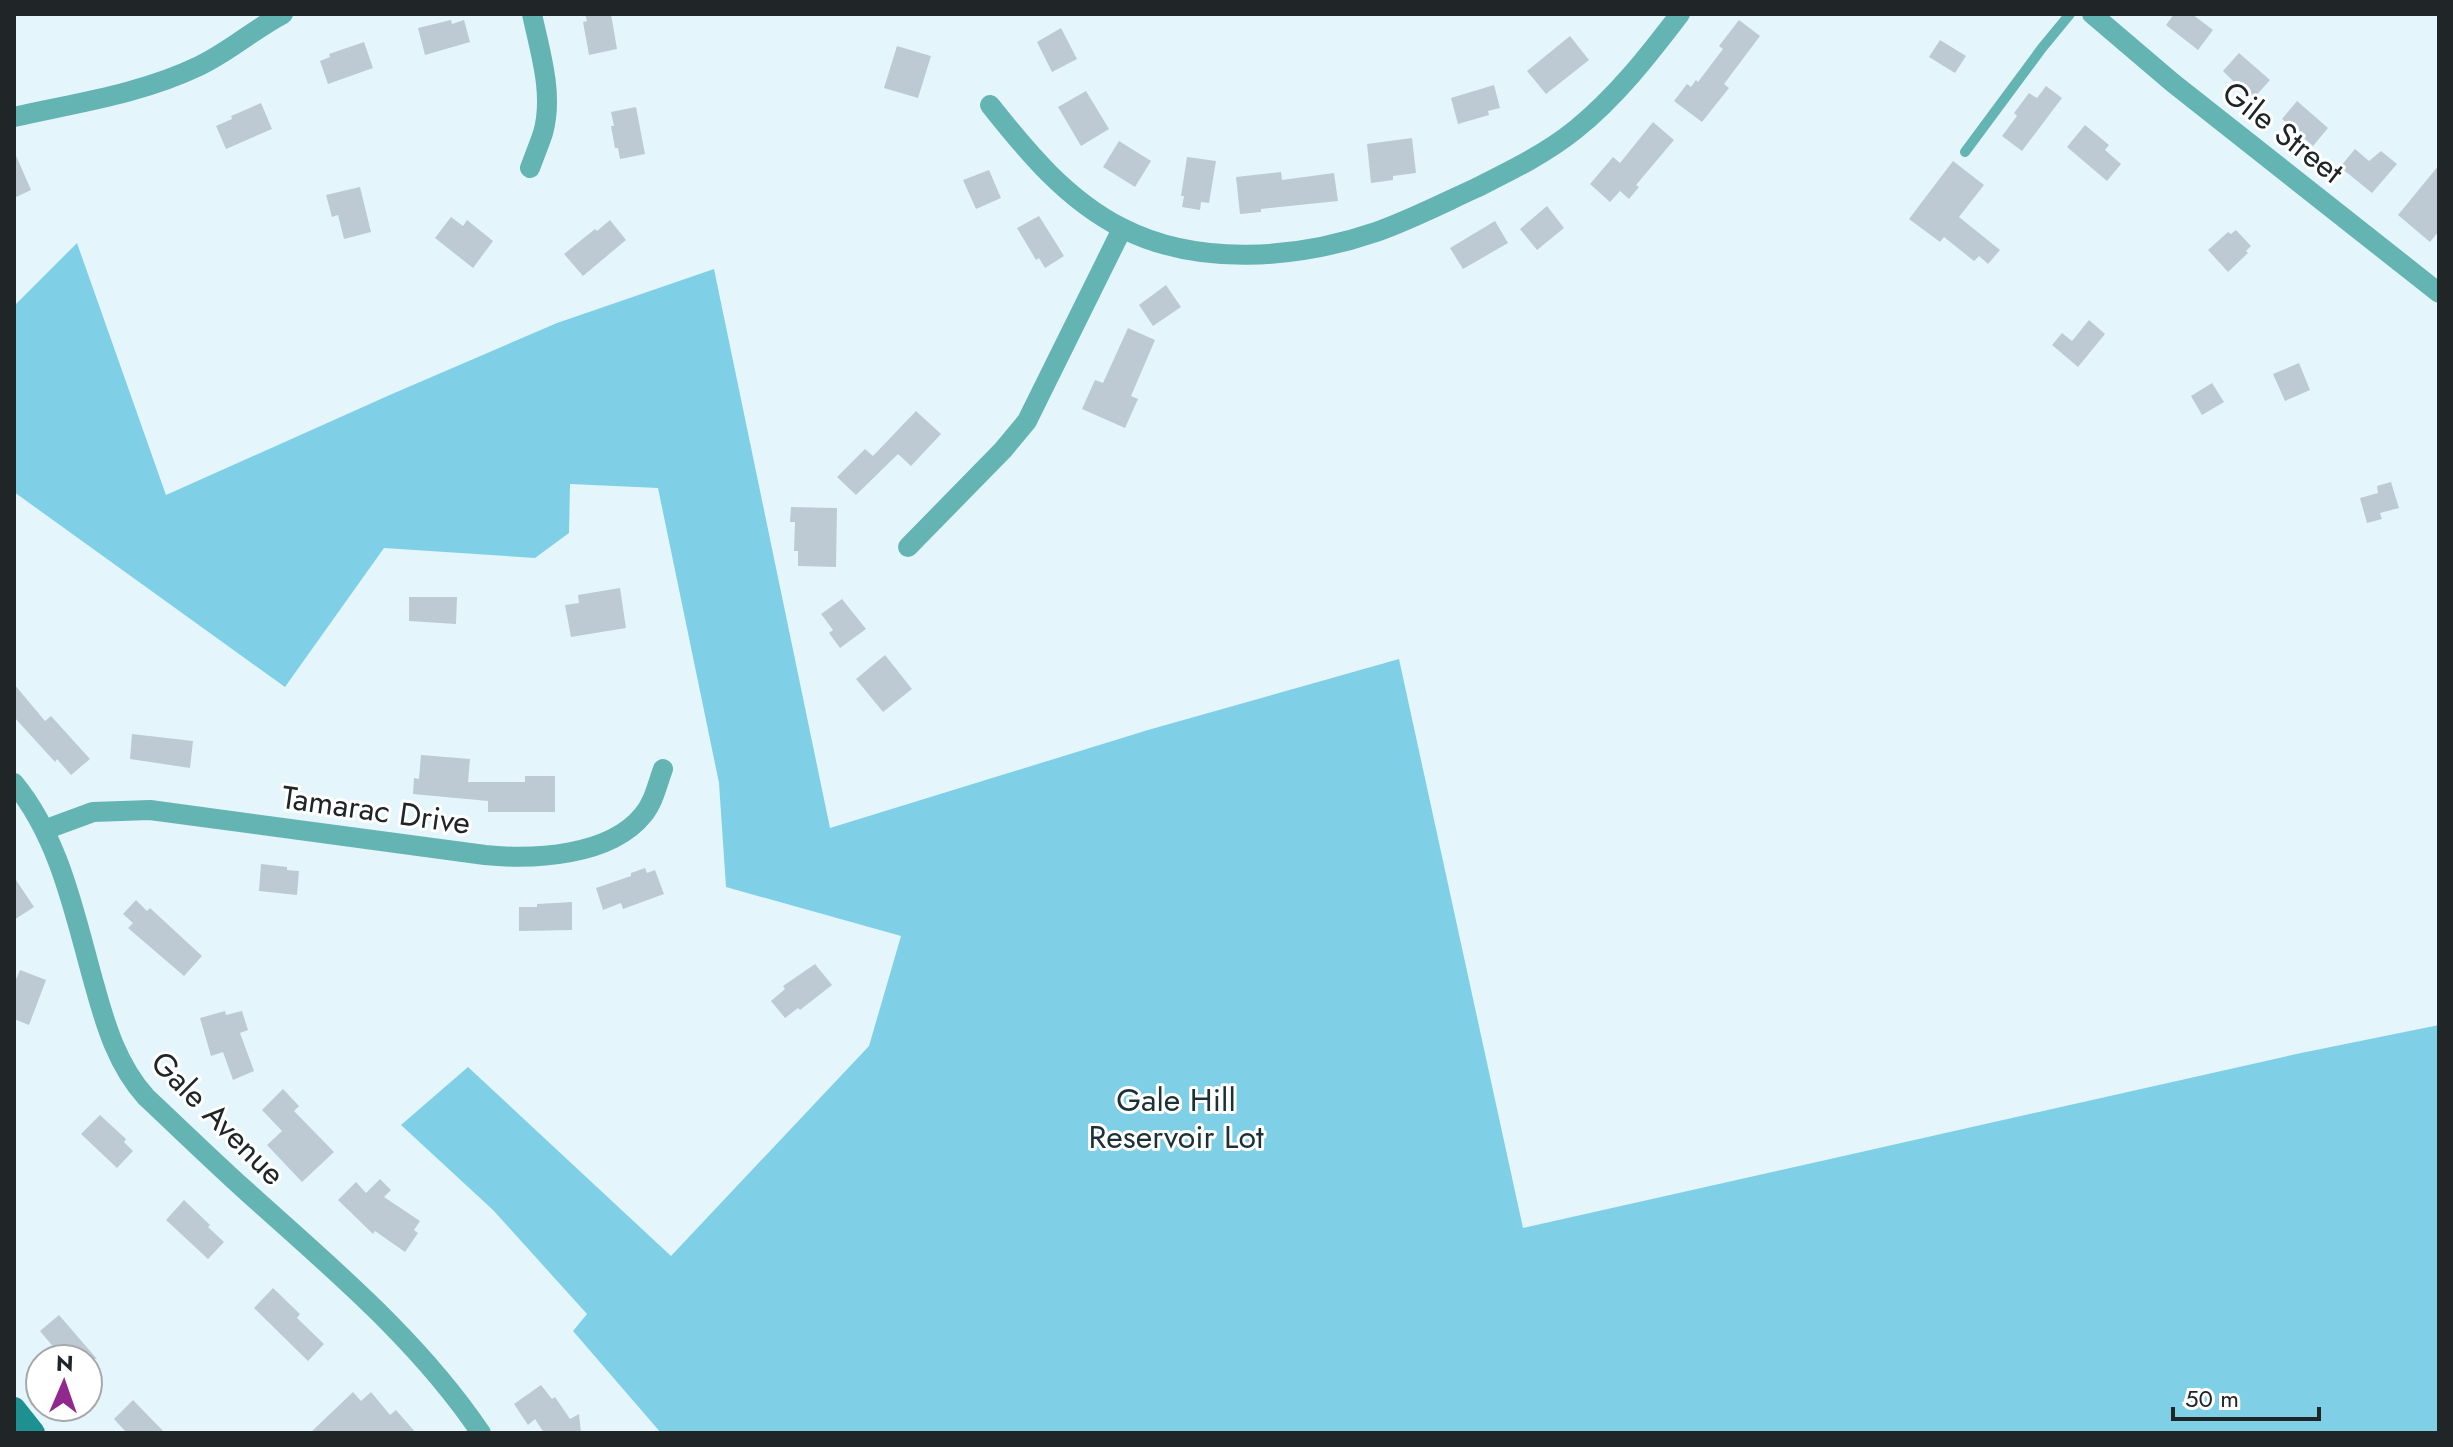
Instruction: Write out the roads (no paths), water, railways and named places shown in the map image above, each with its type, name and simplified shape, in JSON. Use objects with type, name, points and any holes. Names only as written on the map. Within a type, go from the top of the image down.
[{"type":"main road","points":[[14,1409],[33,1433]]},
{"type":"street","points":[[14,117],[106,97],[170,78],[201,66],[283,14]]},
{"type":"street","points":[[530,168],[543,132],[546,98],[546,79],[532,14]]},
{"type":"street","points":[[990,105],[1026,150],[1067,191],[1122,229],[1193,251],[1247,254],[1314,247],[1388,227],[1489,181],[1550,148],[1620,90],[1680,14]]},
{"type":"street","name":"Gile Street","points":[[2092,14],[2173,83],[2439,293]]},
{"type":"street","points":[[908,547],[1003,450],[1027,421],[1122,229]]},
{"type":"street","name":"Tamarac Drive","points":[[44,830],[93,812],[150,810],[485,855],[553,855],[585,848],[631,827],[650,805],[663,769]]},
{"type":"street","name":"Gale Avenue","points":[[14,783],[44,830],[63,878],[106,1026],[131,1079],[179,1128],[382,1316],[452,1393],[481,1433]]},
{"type":"lane","points":[[1965,152],[2070,14]]},
{"type":"park label","name":"Gale Hill Reservoir Lot","points":[[1176,1118]]}]
